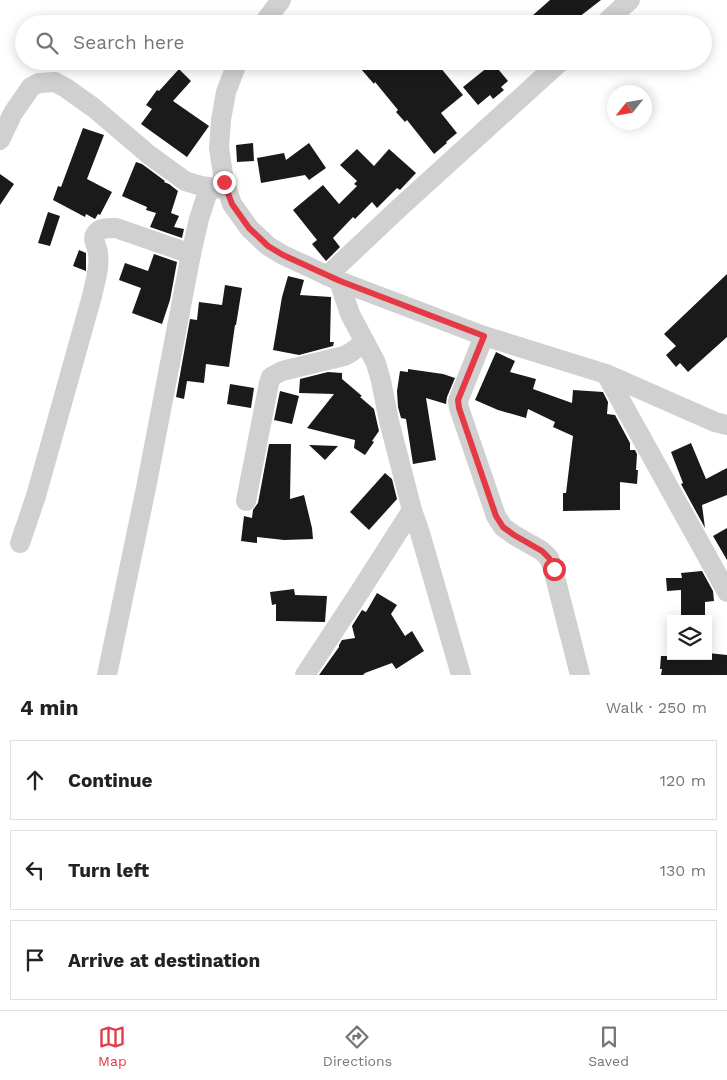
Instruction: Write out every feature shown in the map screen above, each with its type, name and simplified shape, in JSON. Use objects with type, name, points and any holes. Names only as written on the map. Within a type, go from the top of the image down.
[{"type":"street","points":[[270,15],[281,0]]},
{"type":"street","points":[[614,15],[630,0]]},
{"type":"street","points":[[107,675],[145,497],[199,219],[224,182],[219,148],[221,120],[226,92],[235,70]]},
{"type":"street","points":[[333,278],[397,210],[551,70]]},
{"type":"street","points":[[0,140],[13,113],[31,87],[39,83],[54,82],[66,88],[94,108],[170,171],[185,181],[194,185],[218,189],[232,204],[249,228],[268,246],[283,255],[333,278],[484,336],[606,374],[715,422],[727,425]]},
{"type":"street","points":[[20,544],[92,296],[99,260],[94,236],[99,230],[116,228],[191,254]]},
{"type":"street","points":[[333,278],[376,363],[412,510],[461,675]]},
{"type":"street","points":[[484,336],[458,400],[459,408],[496,516],[503,527],[542,551],[549,558],[554,569],[580,675]]},
{"type":"street","points":[[246,501],[271,377],[282,372],[350,353],[365,342]]},
{"type":"street","points":[[606,374],[727,592]]},
{"type":"street","points":[[305,675],[412,510]]},
{"type":"building","points":[[550,0],[601,0],[582,15],[533,15]]},
{"type":"building","points":[[178,70],[191,81],[173,101],[209,126],[187,157],[141,124],[152,109],[146,105],[157,90],[159,91]]},
{"type":"building","points":[[362,70],[442,70],[463,95],[441,113],[457,133],[434,154],[407,120],[405,122],[396,112],[398,110],[375,82],[374,84]]},
{"type":"building","points":[[484,70],[499,70],[508,81],[501,87],[504,90],[493,99],[490,95],[478,105],[463,87]]},
{"type":"building","points":[[83,128],[104,135],[87,179],[112,192],[100,215],[98,214],[95,219],[86,214],[85,217],[53,200],[58,186],[61,187]]},
{"type":"building","points":[[253,143],[254,161],[237,162],[236,145]]},
{"type":"building","points":[[309,143],[326,168],[309,180],[305,175],[261,183],[257,158],[284,153],[286,160]]},
{"type":"building","points":[[357,149],[374,166],[389,149],[416,173],[400,190],[397,188],[377,208],[372,202],[355,219],[353,217],[333,238],[340,247],[326,261],[312,244],[317,240],[293,210],[323,185],[339,204],[357,186],[354,184],[357,181],[340,165]]},
{"type":"building","points":[[136,162],[142,164],[178,191],[171,213],[179,216],[174,227],[184,229],[182,238],[150,227],[156,213],[146,210],[147,207],[122,196]]},
{"type":"building","points":[[0,174],[14,184],[0,205]]},
{"type":"building","points":[[48,212],[60,216],[50,246],[38,243]]},
{"type":"building","points":[[79,250],[86,253],[86,271],[73,266]]},
{"type":"building","points":[[154,254],[177,262],[170,300],[162,324],[132,313],[141,288],[119,280],[125,263],[148,271]]},
{"type":"building","points":[[727,274],[727,337],[688,372],[680,363],[676,367],[666,355],[676,346],[664,334]]},
{"type":"building","points":[[288,276],[304,280],[300,295],[331,297],[330,342],[334,342],[333,346],[299,355],[273,350],[282,297]]},
{"type":"building","points":[[225,285],[242,288],[229,367],[206,364],[204,383],[187,381],[184,399],[176,397],[190,319],[197,320],[199,302],[222,305]]},
{"type":"building","points":[[496,352],[515,361],[510,372],[536,379],[533,389],[572,403],[573,390],[603,392],[608,402],[607,414],[615,415],[630,443],[630,450],[635,450],[637,454],[637,484],[620,482],[620,510],[563,511],[563,493],[566,493],[573,436],[553,427],[555,422],[528,409],[526,418],[498,410],[475,400]]},
{"type":"building","points":[[408,369],[443,374],[455,378],[446,404],[426,398],[436,460],[413,464],[406,419],[401,418],[397,391],[400,371],[408,372]]},
{"type":"building","points":[[328,372],[342,373],[342,379],[374,409],[379,431],[365,455],[354,448],[355,440],[307,428],[334,394],[299,393],[300,379]]},
{"type":"building","points":[[230,384],[254,388],[251,408],[227,404]]},
{"type":"building","points":[[280,391],[299,396],[292,424],[274,420]]},
{"type":"building","points":[[691,443],[706,479],[727,468],[727,495],[702,505],[705,528],[681,484],[683,483],[671,452]]},
{"type":"building","points":[[269,444],[291,444],[290,499],[304,495],[313,539],[284,540],[257,537],[257,543],[241,541],[244,516],[252,518],[253,510],[258,503]]},
{"type":"building","points":[[309,445],[338,446],[325,460]]},
{"type":"building","points":[[385,473],[392,479],[397,499],[369,530],[350,512]]},
{"type":"building","points":[[727,528],[727,560],[713,536]]},
{"type":"building","points":[[702,571],[713,591],[714,601],[705,602],[705,615],[681,615],[681,590],[667,591],[666,578],[682,578],[681,573]]},
{"type":"building","points":[[294,589],[295,595],[327,596],[325,622],[276,621],[276,604],[272,605],[270,592]]},
{"type":"building","points":[[377,593],[397,605],[391,614],[405,636],[412,631],[424,651],[396,669],[392,663],[363,675],[319,675],[342,640],[355,638],[352,626],[362,610],[366,612]]},
{"type":"building","points":[[712,653],[727,655],[727,675],[661,675],[661,656],[667,656],[667,660],[712,660]]},
{"type":"route","points":[[224,182],[232,204],[249,228],[268,246],[283,255],[340,281],[484,336],[458,400],[459,408],[496,516],[503,527],[542,551],[549,558],[554,569]]}]
